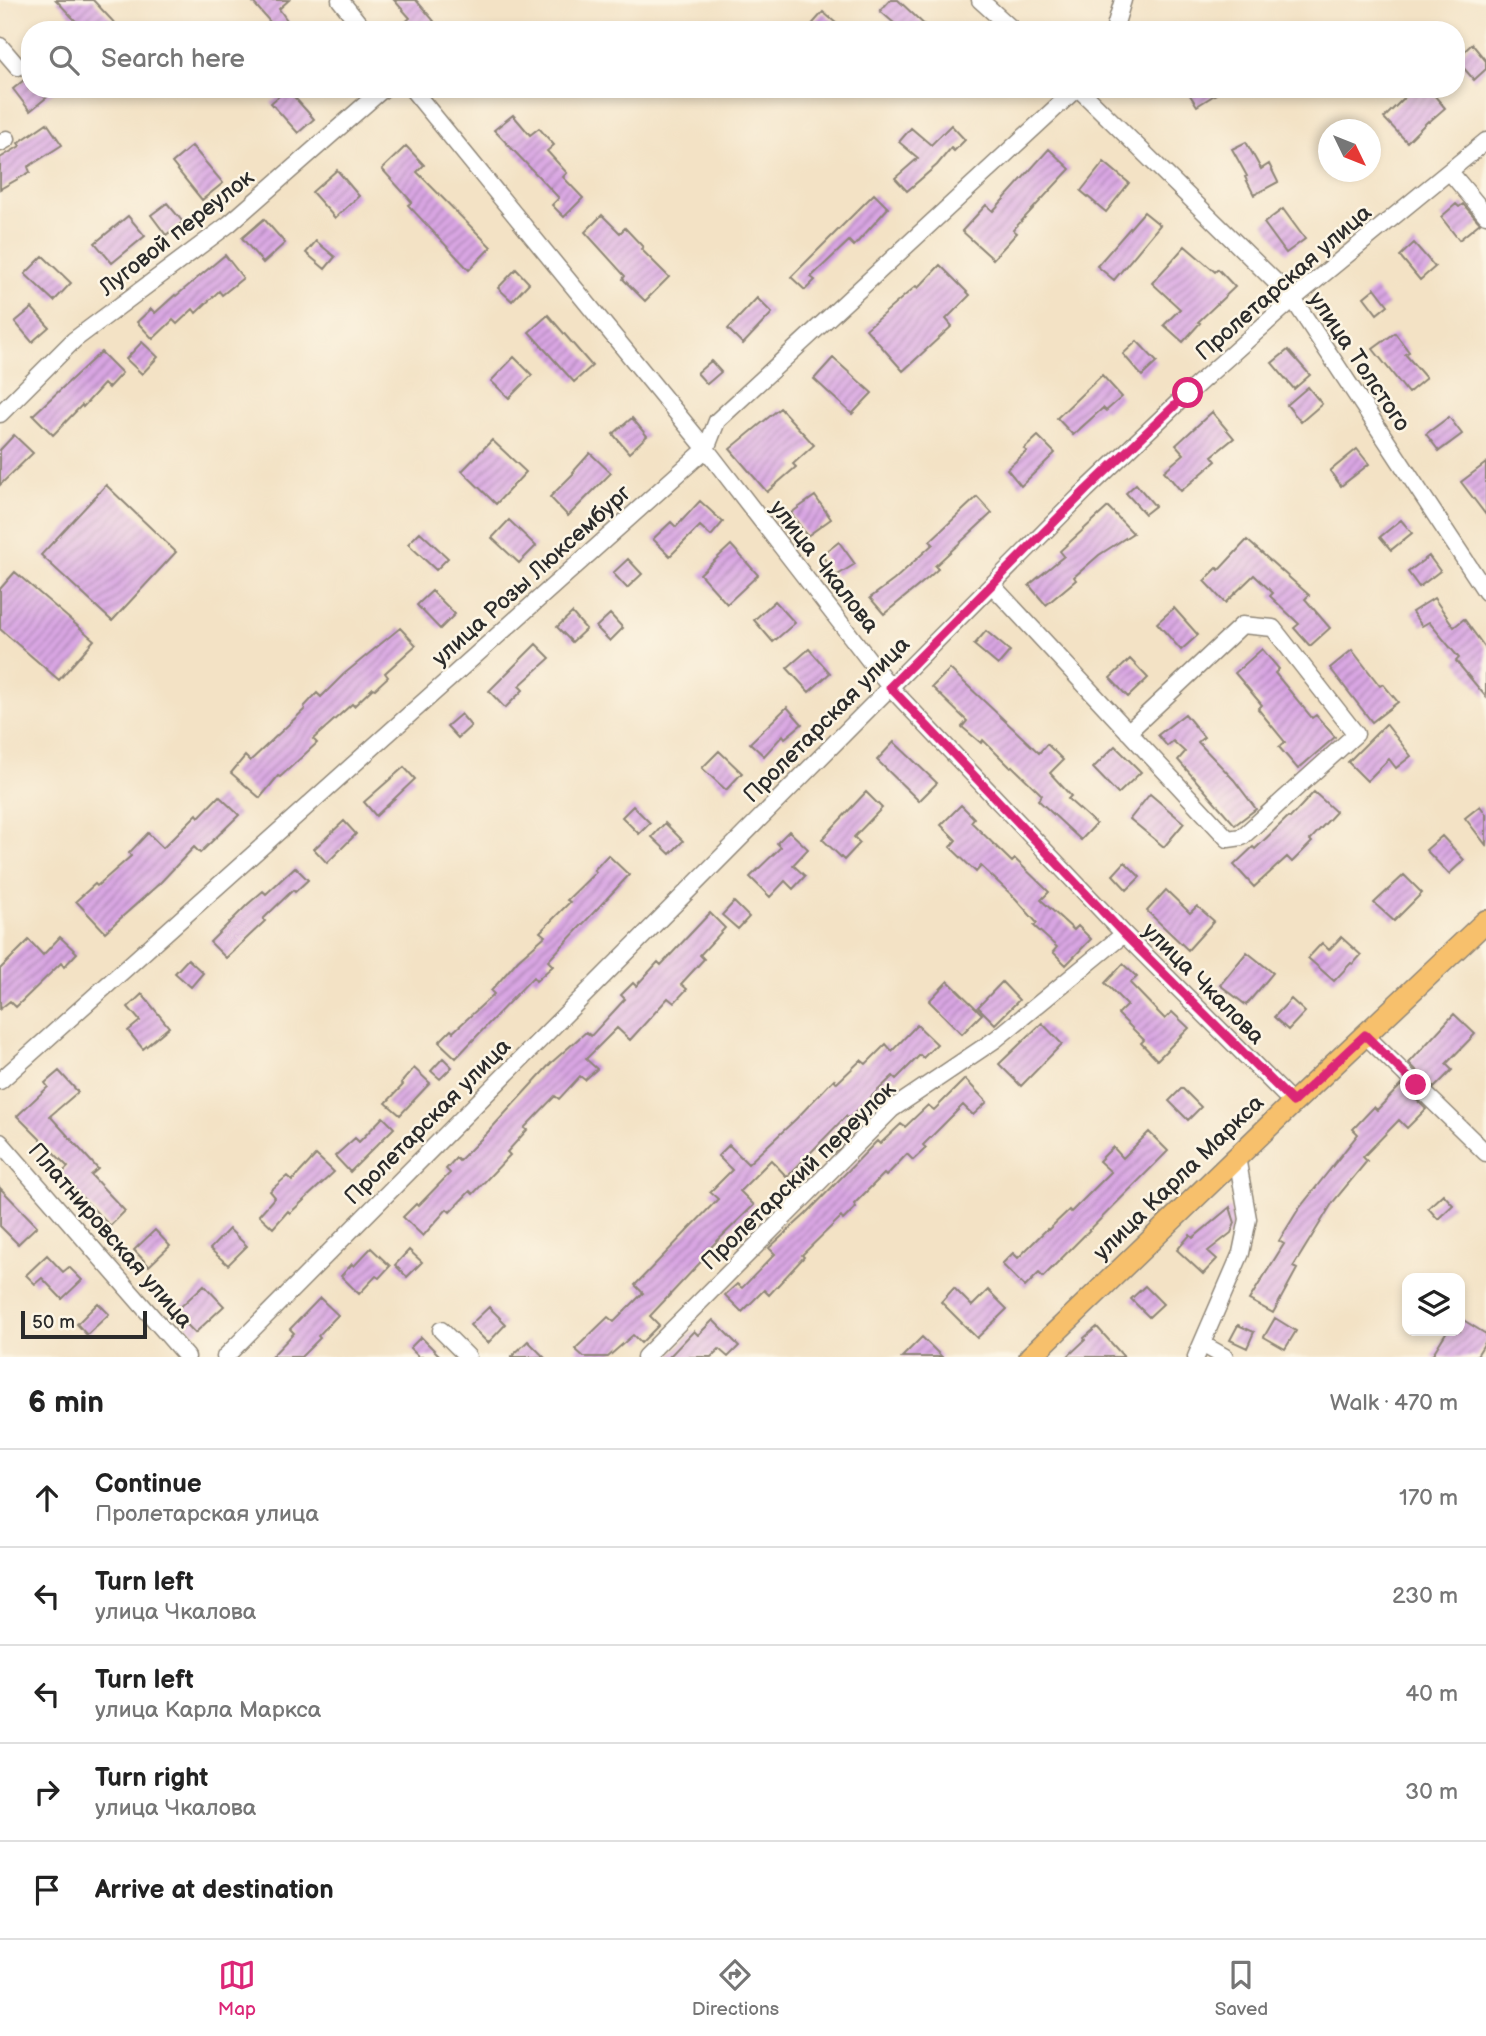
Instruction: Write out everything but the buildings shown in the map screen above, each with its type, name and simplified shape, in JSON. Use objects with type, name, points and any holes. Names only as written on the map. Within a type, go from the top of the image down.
[{"type":"main road","name":"улица Карла Маркса","points":[[1030,1357],[1293,1102],[1486,921]]},
{"type":"street","points":[[340,0],[356,21]]},
{"type":"street","points":[[981,0],[1003,21]]},
{"type":"street","points":[[1117,21],[1123,0]]},
{"type":"street","points":[[0,46],[18,67]]},
{"type":"street","name":"Луговой переулок","points":[[0,414],[74,340],[229,224],[373,98]]},
{"type":"street","name":"улица Чкалова","points":[[419,98],[706,449],[890,687],[1124,934],[1293,1102]]},
{"type":"street","name":"улица Розы Люксембург","points":[[0,1081],[706,449],[717,421],[1068,98]]},
{"type":"street","name":"улица Толстого","points":[[1087,98],[1293,299],[1486,592]]},
{"type":"street","name":"Пролетарская улица","points":[[225,1357],[1133,446],[1293,299],[1486,141]]},
{"type":"street","points":[[1450,172],[1486,215]]},
{"type":"street","points":[[992,585],[1128,732],[1228,839],[1242,837],[1356,734],[1273,628],[1242,625],[1128,732]]},
{"type":"street","name":"Пролетарский переулок","points":[[645,1357],[892,1109],[996,1039],[1124,934]]},
{"type":"street","points":[[1365,1035],[1486,1153]]},
{"type":"street","name":"Платнировская улица","points":[[0,1142],[187,1357]]},
{"type":"street","points":[[1224,1357],[1199,1350],[1241,1253],[1248,1219],[1237,1157]]},
{"type":"street","points":[[441,1330],[468,1357]]},
{"type":"route","points":[[1188,393],[1086,490],[890,687],[1124,934],[1293,1102],[1365,1035],[1416,1085]]}]
